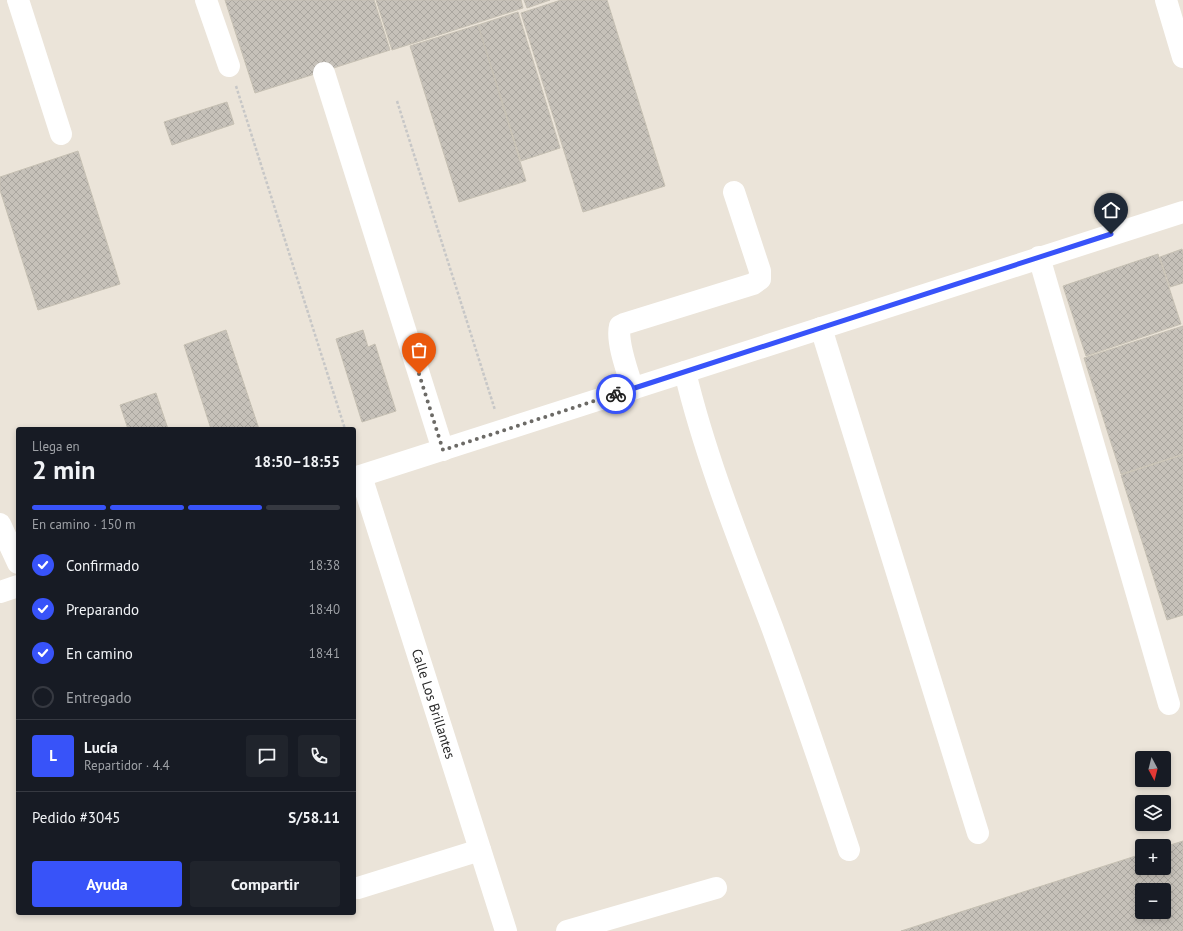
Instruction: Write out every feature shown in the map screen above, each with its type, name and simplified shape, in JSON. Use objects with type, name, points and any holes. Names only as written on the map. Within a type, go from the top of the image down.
[{"type":"street","points":[[18,0],[61,134]]},
{"type":"street","points":[[206,0],[229,66]]},
{"type":"street","points":[[1166,0],[1183,57]]},
{"type":"street","points":[[324,73],[443,450]]},
{"type":"street","points":[[633,389],[622,350],[619,332],[620,326],[754,284],[760,279],[760,271],[734,192]]},
{"type":"street","points":[[358,477],[1183,212]]},
{"type":"street","points":[[1039,257],[1169,704]]},
{"type":"street","points":[[821,328],[978,834]]},
{"type":"street","points":[[685,372],[719,486],[792,682],[849,850]]},
{"type":"street","name":"Calle Los Brillantes","points":[[358,477],[506,931]]},
{"type":"street","points":[[0,524],[16,559]]},
{"type":"street","points":[[0,592],[16,587]]},
{"type":"street","points":[[358,888],[480,850]]},
{"type":"street","points":[[567,931],[716,888]]},
{"type":"path","points":[[229,66],[344,427]]},
{"type":"path","points":[[397,101],[502,431]]},
{"type":"building","points":[[225,0],[374,0],[390,50],[255,93]]},
{"type":"building","points":[[376,0],[521,0],[523,8],[392,50]]},
{"type":"building","points":[[524,0],[550,0],[527,8]]},
{"type":"building","points":[[561,0],[607,0],[665,186],[583,212],[521,13]]},
{"type":"building","points":[[518,12],[560,148],[521,161],[478,25]]},
{"type":"building","points":[[478,25],[526,181],[459,202],[410,46]]},
{"type":"building","points":[[227,102],[234,124],[172,145],[164,122]]},
{"type":"building","points":[[78,151],[120,284],[38,310],[0,190],[0,177]]},
{"type":"building","points":[[1182,249],[1183,283],[1170,287],[1160,257]]},
{"type":"building","points":[[1158,254],[1181,324],[1086,356],[1063,286]]},
{"type":"building","points":[[1183,326],[1183,454],[1121,474],[1084,358]]},
{"type":"building","points":[[226,330],[258,427],[210,427],[184,345]]},
{"type":"building","points":[[363,330],[368,347],[375,344],[396,411],[362,422],[336,339]]},
{"type":"building","points":[[156,393],[167,427],[127,427],[120,405]]},
{"type":"building","points":[[1183,455],[1183,615],[1167,620],[1121,475]]},
{"type":"building","points":[[1183,841],[1183,931],[901,931],[1135,856],[1135,875],[1171,875],[1171,845]]},
{"type":"way so far","points":[[419,374],[443,450],[616,394]]},
{"type":"route","points":[[616,394],[1111,234]]}]
